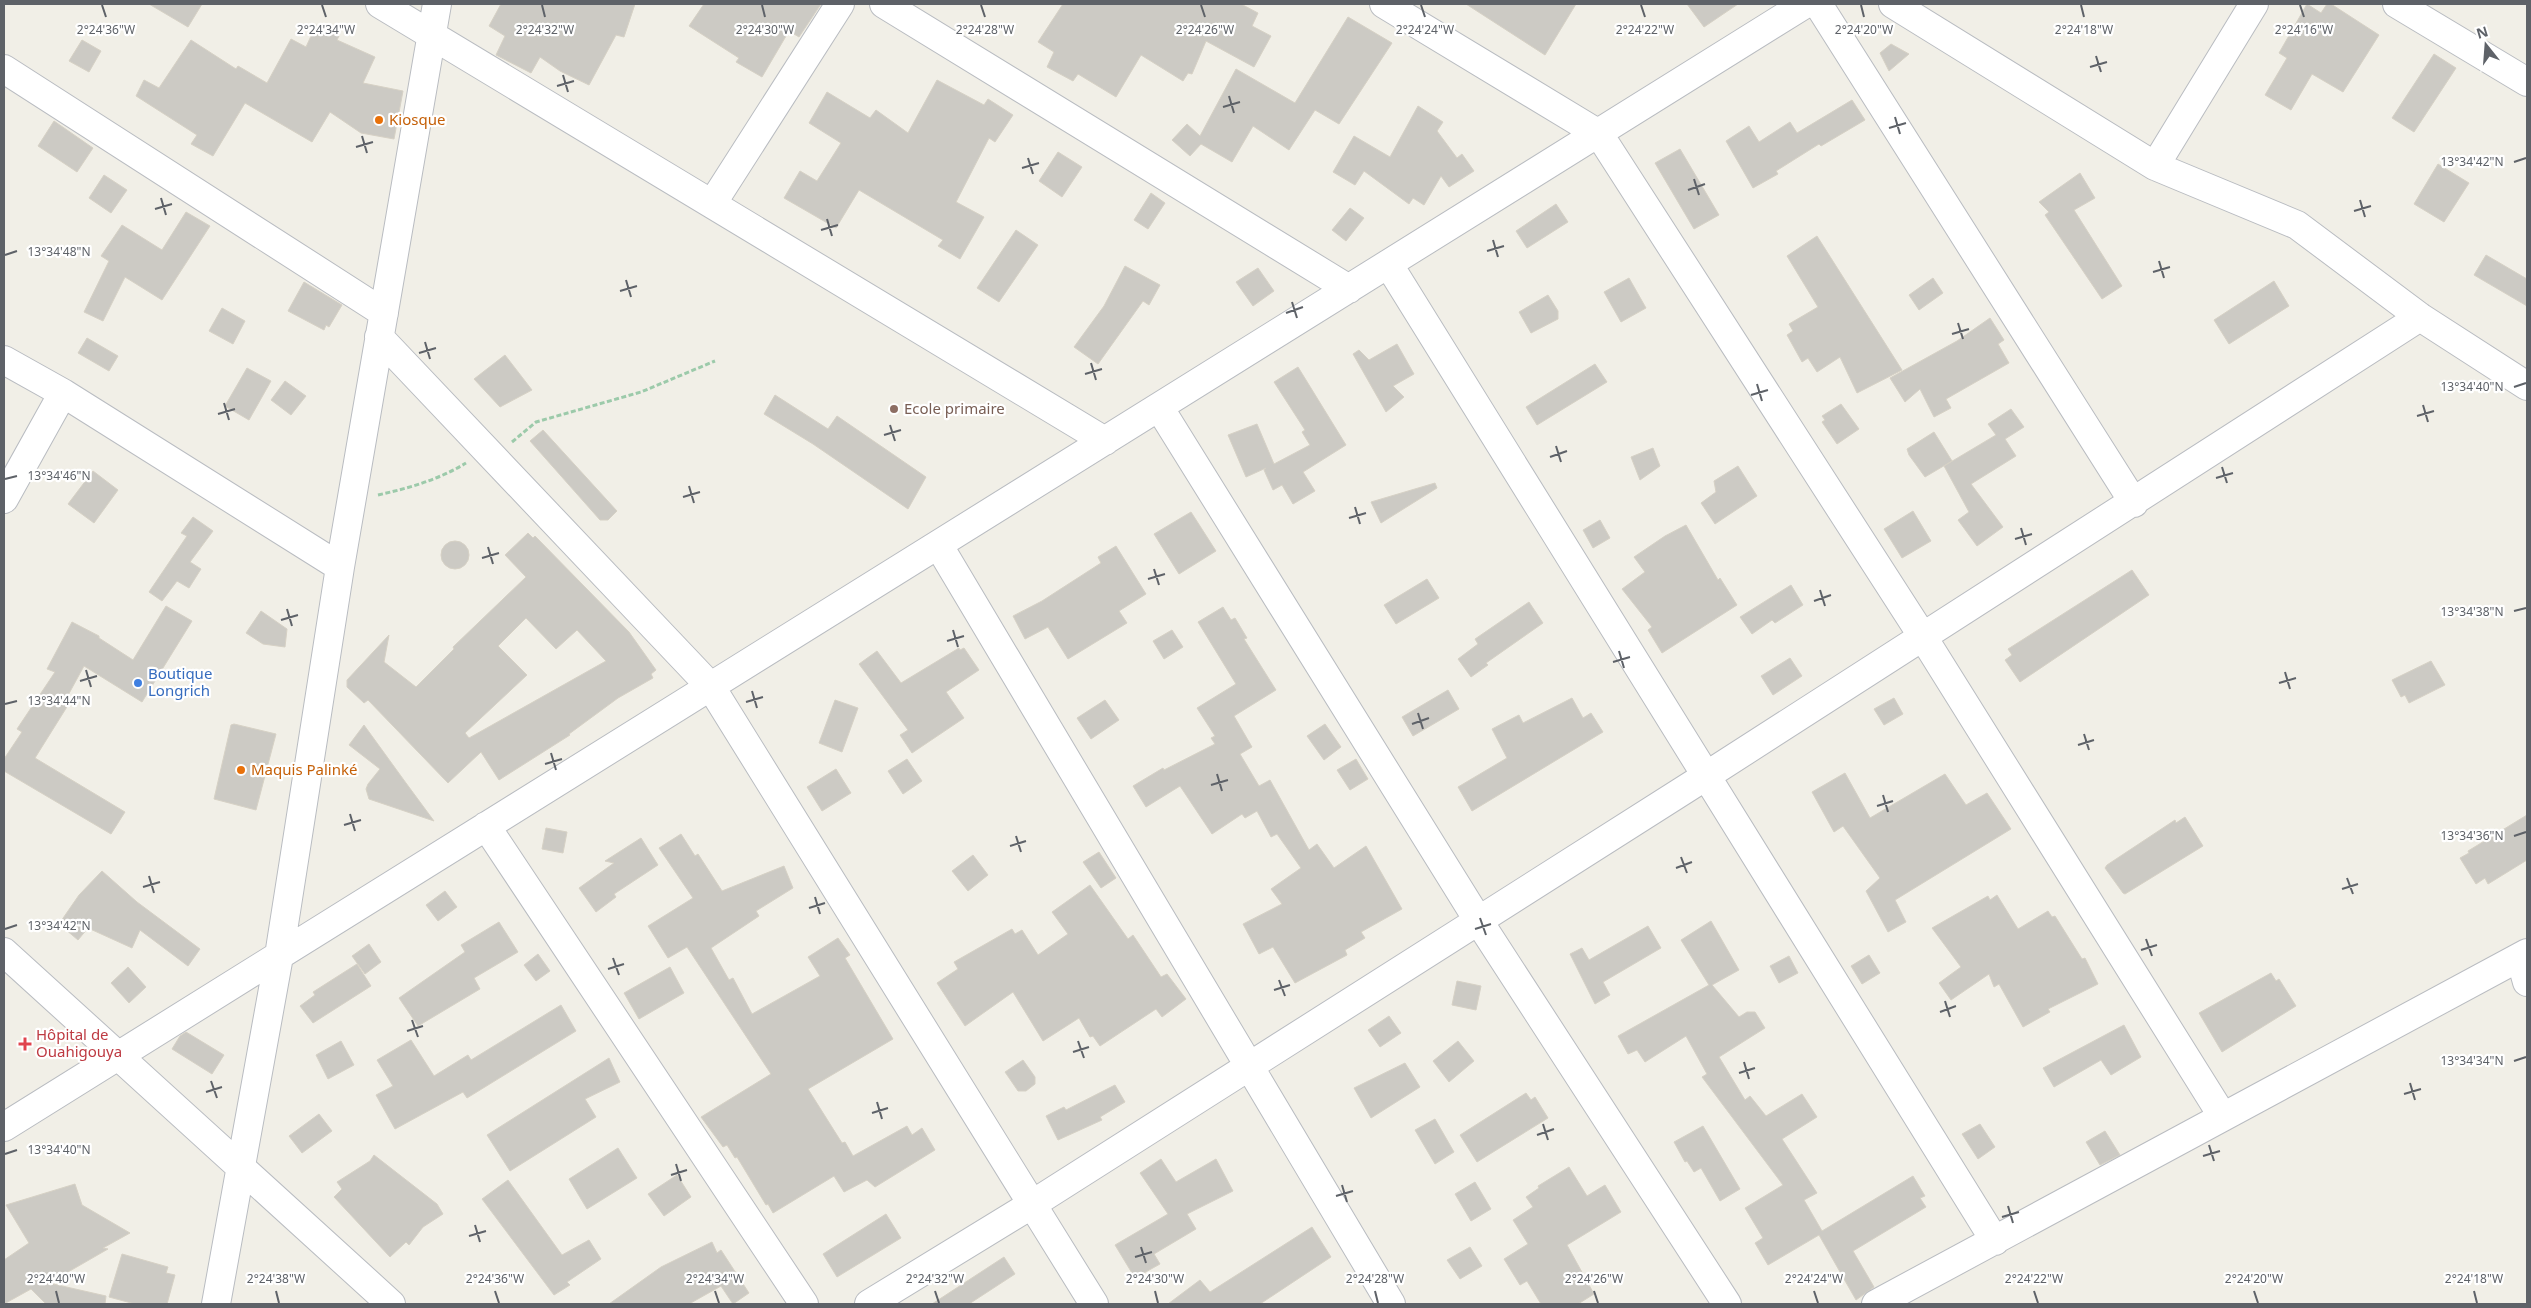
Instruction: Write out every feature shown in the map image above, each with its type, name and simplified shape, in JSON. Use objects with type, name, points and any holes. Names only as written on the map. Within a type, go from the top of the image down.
[{"type":"street","points":[[380,4],[1105,441]]},
{"type":"street","points":[[216,1304],[239,1166],[278,956],[340,567],[437,4]]},
{"type":"street","points":[[712,204],[840,4]]},
{"type":"street","points":[[884,4],[1349,289]]},
{"type":"street","points":[[1384,4],[1599,134],[1923,637],[2224,1117]]},
{"type":"street","points":[[4,1127],[1806,4]]},
{"type":"street","points":[[1818,4],[2134,503]]},
{"type":"street","points":[[1893,4],[2155,166],[2297,225],[2420,317],[2527,386]]},
{"type":"street","points":[[2155,166],[2254,4]]},
{"type":"street","points":[[2397,4],[2527,82]]},
{"type":"street","points":[[4,68],[382,325],[485,451],[711,687],[1094,1304]]},
{"type":"street","points":[[1389,264],[1995,1241]]},
{"type":"street","points":[[869,1304],[1031,1205],[1706,776],[2134,503],[2420,317]]},
{"type":"street","points":[[4,360],[64,394],[340,567]]},
{"type":"street","points":[[4,498],[64,394]]},
{"type":"street","points":[[1159,407],[1478,920],[1727,1304]]},
{"type":"street","points":[[939,546],[1391,1304]]},
{"type":"street","points":[[486,826],[804,1304]]},
{"type":"street","points":[[4,952],[391,1304]]},
{"type":"street","points":[[1876,1304],[2224,1117],[2525,964]]},
{"type":"path","points":[[351,502],[414,487],[450,473],[485,451],[514,442],[536,422],[641,392],[715,361]]},
{"type":"building","points":[[149,4],[202,4],[188,27]]},
{"type":"building","points":[[501,4],[635,4],[624,37],[616,35],[589,85],[560,71],[540,57],[531,73],[496,55],[505,36],[489,26]]},
{"type":"building","points":[[704,4],[821,4],[799,37],[789,31],[762,77],[736,62],[739,58],[689,26]]},
{"type":"building","points":[[1063,4],[1241,4],[1258,13],[1252,26],[1271,36],[1254,67],[1206,41],[1192,74],[1188,73],[1183,81],[1141,55],[1116,97],[1078,74],[1073,81],[1047,67],[1054,52],[1038,42]]},
{"type":"building","points":[[1466,4],[1576,4],[1545,55]]},
{"type":"building","points":[[1687,4],[1738,4],[1704,27]]},
{"type":"building","points":[[2307,4],[2321,13],[2327,4],[2331,4],[2379,35],[2343,92],[2312,74],[2291,110],[2265,95],[2287,58],[2279,53]]},
{"type":"building","points":[[1348,17],[1392,43],[1339,124],[1315,110],[1289,150],[1253,126],[1232,162],[1201,144],[1190,156],[1172,140],[1187,124],[1200,136],[1236,69],[1295,103]]},
{"type":"building","points":[[316,25],[339,36],[337,40],[375,57],[363,83],[403,91],[394,139],[361,133],[330,112],[312,142],[245,103],[213,156],[191,144],[197,135],[136,96],[144,80],[159,88],[191,40],[236,69],[238,66],[267,83],[291,39],[306,47]]},
{"type":"building","points":[[82,40],[101,51],[89,72],[69,61]]},
{"type":"building","points":[[1891,44],[1909,54],[1889,71],[1880,53]]},
{"type":"building","points":[[2434,54],[2456,68],[2414,132],[2392,118]]},
{"type":"building","points":[[937,80],[984,105],[988,99],[1013,115],[995,142],[989,138],[956,202],[984,217],[960,259],[938,246],[943,240],[859,190],[836,228],[784,198],[800,171],[817,181],[841,143],[809,123],[827,92],[870,118],[876,110],[908,133]]},
{"type":"building","points":[[1852,100],[1865,120],[1821,146],[1819,144],[1776,171],[1778,174],[1753,188],[1726,141],[1749,126],[1759,142],[1790,122],[1797,133]]},
{"type":"building","points":[[1418,106],[1443,122],[1437,131],[1457,158],[1462,154],[1474,171],[1449,187],[1441,176],[1424,205],[1413,198],[1409,204],[1364,171],[1355,185],[1333,172],[1354,136],[1390,157]]},
{"type":"building","points":[[54,121],[93,148],[77,172],[38,146]]},
{"type":"building","points":[[1680,149],[1719,215],[1694,229],[1655,163]]},
{"type":"building","points":[[1058,152],[1082,167],[1062,197],[1039,181]]},
{"type":"building","points":[[2438,164],[2469,183],[2444,222],[2414,204]]},
{"type":"building","points":[[2080,173],[2095,198],[2074,210],[2122,286],[2102,299],[2045,215],[2049,212],[2039,202]]},
{"type":"building","points":[[104,175],[127,190],[111,213],[89,198]]},
{"type":"building","points":[[1151,193],[1165,203],[1148,229],[1134,220]]},
{"type":"building","points":[[1556,204],[1568,222],[1527,248],[1516,231]]},
{"type":"building","points":[[1350,208],[1364,218],[1346,241],[1332,230]]},
{"type":"building","points":[[186,212],[210,226],[162,300],[125,277],[103,321],[84,312],[109,261],[101,256],[122,225],[162,250]]},
{"type":"building","points":[[1016,230],[1038,245],[999,302],[977,288]]},
{"type":"building","points":[[1817,236],[1902,370],[1857,393],[1840,357],[1817,372],[1808,358],[1802,362],[1787,335],[1793,331],[1789,324],[1818,307],[1787,256]]},
{"type":"building","points":[[2486,255],[2527,279],[2527,306],[2474,275]]},
{"type":"building","points":[[1125,266],[1160,285],[1149,305],[1143,301],[1098,364],[1074,347],[1104,306]]},
{"type":"building","points":[[1258,268],[1274,291],[1253,306],[1236,282]]},
{"type":"building","points":[[1629,278],[1646,308],[1621,322],[1604,292]]},
{"type":"building","points":[[1933,278],[1943,293],[1919,310],[1909,295]]},
{"type":"building","points":[[2274,281],[2289,306],[2229,344],[2214,320]]},
{"type":"building","points":[[304,282],[342,305],[329,327],[326,325],[324,330],[288,311]]},
{"type":"building","points":[[1548,295],[1558,311],[1558,319],[1531,333],[1519,312]]},
{"type":"building","points":[[222,308],[245,321],[233,344],[209,331]]},
{"type":"building","points":[[1990,318],[2004,340],[1998,344],[2009,363],[1946,399],[1951,408],[1934,417],[1920,389],[1905,402],[1890,378],[1957,341]]},
{"type":"building","points":[[87,338],[118,356],[109,371],[78,353]]},
{"type":"building","points":[[1397,344],[1414,374],[1393,386],[1404,397],[1386,412],[1353,354],[1359,350],[1369,360]]},
{"type":"building","points":[[505,355],[532,390],[500,407],[474,379]]},
{"type":"building","points":[[1595,364],[1607,382],[1537,425],[1526,407]]},
{"type":"building","points":[[1298,367],[1346,445],[1303,472],[1315,491],[1293,504],[1282,485],[1273,490],[1264,470],[1266,468],[1246,477],[1228,435],[1257,424],[1274,464],[1310,445],[1302,432],[1305,430],[1274,382]]},
{"type":"building","points":[[247,368],[271,381],[249,420],[225,406]]},
{"type":"building","points":[[285,381],[306,396],[291,415],[271,400]]},
{"type":"building","points":[[775,395],[828,429],[837,416],[926,477],[908,509],[813,444],[764,414]]},
{"type":"building","points":[[1841,404],[1859,429],[1837,444],[1822,422],[1825,420],[1822,416]]},
{"type":"building","points":[[2011,409],[2024,427],[2005,439],[2016,456],[1971,484],[2003,527],[1977,546],[1958,520],[1969,512],[1944,466],[1996,435],[1988,424]]},
{"type":"building","points":[[543,430],[617,511],[608,520],[600,520],[530,441]]},
{"type":"building","points":[[1934,432],[1952,461],[1925,477],[1909,455],[1907,449]]},
{"type":"building","points":[[1653,448],[1660,466],[1640,480],[1631,457]]},
{"type":"building","points":[[1738,466],[1757,496],[1715,524],[1701,503],[1716,492],[1714,481]]},
{"type":"building","points":[[93,471],[118,490],[94,523],[68,504]]},
{"type":"building","points":[[1435,483],[1437,488],[1381,523],[1371,502]]},
{"type":"building","points":[[1913,511],[1931,541],[1902,558],[1884,529]]},
{"type":"building","points":[[1191,512],[1216,551],[1179,574],[1154,534]]},
{"type":"building","points":[[193,517],[213,531],[190,562],[201,569],[189,588],[177,581],[162,601],[149,592],[187,536],[181,533]]},
{"type":"building","points":[[1600,520],[1610,538],[1593,548],[1583,530]]},
{"type":"building","points":[[1686,525],[1718,580],[1720,578],[1737,605],[1662,653],[1648,630],[1652,627],[1622,589],[1645,572],[1634,557],[1665,536]]},
{"type":"building","points":[[528,533],[533,538],[535,536],[629,632],[656,670],[651,674],[653,678],[618,698],[570,735],[499,780],[481,752],[448,783],[368,700],[364,703],[347,687],[347,680],[389,635],[384,662],[416,687],[454,649],[453,647],[526,577],[505,555]],"holes":[[[526,618],[556,649],[577,630],[606,661],[469,738],[465,733],[527,675],[498,646]]]},
{"type":"building","points":[[455,541],[465,545],[469,555],[465,565],[455,569],[445,565],[441,555],[445,545]]},
{"type":"building","points":[[1116,546],[1146,594],[1119,611],[1127,623],[1068,659],[1048,627],[1025,639],[1013,616],[1042,601],[1101,563],[1098,557]]},
{"type":"building","points":[[2132,570],[2149,595],[2020,682],[2005,660],[2012,655],[2008,649]]},
{"type":"building","points":[[1427,579],[1439,598],[1396,624],[1384,605]]},
{"type":"building","points":[[1791,585],[1803,605],[1775,623],[1772,620],[1752,634],[1740,617]]},
{"type":"building","points":[[1529,602],[1543,623],[1486,663],[1488,665],[1471,677],[1458,659],[1478,644],[1475,639]]},
{"type":"building","points":[[166,606],[192,621],[142,702],[84,666],[66,699],[70,702],[35,758],[125,812],[111,834],[4,771],[4,759],[22,732],[17,729],[55,672],[47,669],[72,622],[99,636],[99,638],[133,660]]},
{"type":"building","points":[[1223,607],[1231,620],[1235,618],[1247,638],[1244,639],[1276,690],[1234,716],[1252,747],[1240,754],[1259,786],[1270,780],[1309,850],[1317,844],[1334,868],[1366,846],[1402,909],[1361,932],[1365,938],[1345,950],[1347,955],[1295,983],[1273,947],[1259,954],[1243,924],[1282,904],[1271,889],[1301,868],[1277,834],[1271,837],[1257,811],[1245,818],[1242,814],[1212,834],[1180,786],[1146,807],[1133,786],[1163,768],[1164,770],[1215,744],[1211,738],[1215,736],[1197,708],[1236,684],[1198,622]]},
{"type":"building","points":[[261,611],[287,629],[285,647],[263,644],[246,633]]},
{"type":"building","points":[[1172,630],[1183,647],[1164,659],[1153,641]]},
{"type":"building","points":[[959,648],[960,650],[964,648],[979,670],[946,692],[964,718],[912,753],[900,735],[908,730],[859,664],[877,651],[901,683]]},
{"type":"building","points":[[1790,658],[1802,676],[1773,695],[1761,676]]},
{"type":"building","points":[[2431,661],[2445,685],[2409,703],[2405,695],[2401,697],[2392,680]]},
{"type":"building","points":[[1448,690],[1459,709],[1413,736],[1402,717]]},
{"type":"building","points":[[1572,698],[1583,718],[1591,713],[1603,732],[1472,811],[1458,787],[1507,758],[1492,729],[1519,715],[1523,723]]},
{"type":"building","points":[[1894,698],[1903,714],[1884,725],[1874,709]]},
{"type":"building","points":[[835,700],[858,708],[842,752],[819,743]]},
{"type":"building","points":[[1105,700],[1119,720],[1091,739],[1077,718]]},
{"type":"building","points":[[234,724],[276,734],[256,810],[214,799],[231,725]]},
{"type":"building","points":[[1325,724],[1341,747],[1324,760],[1307,736]]},
{"type":"building","points":[[364,725],[434,821],[369,799],[366,789],[380,769],[349,745]]},
{"type":"building","points":[[907,759],[922,781],[903,794],[888,771]]},
{"type":"building","points":[[1356,759],[1368,779],[1350,790],[1337,770]]},
{"type":"building","points":[[836,769],[851,793],[822,811],[807,787]]},
{"type":"building","points":[[1845,773],[1870,818],[1945,774],[1966,805],[1987,793],[2011,829],[1895,900],[1906,922],[1888,932],[1866,891],[1880,878],[1843,826],[1834,832],[1812,792]]},
{"type":"building","points":[[2527,815],[2527,860],[2488,884],[2485,878],[2476,884],[2460,858],[2469,853],[2468,851]]},
{"type":"building","points":[[2185,817],[2203,846],[2125,894],[2123,893],[2105,868],[2107,865],[2175,820],[2176,823]]},
{"type":"building","points":[[546,828],[567,832],[563,853],[542,849]]},
{"type":"building","points":[[681,834],[695,856],[698,854],[722,891],[784,866],[793,888],[756,911],[759,916],[711,948],[729,980],[733,978],[752,1014],[820,976],[808,957],[838,938],[850,955],[845,958],[893,1039],[808,1089],[842,1143],[845,1142],[853,1156],[907,1126],[912,1135],[922,1128],[935,1150],[875,1187],[867,1180],[844,1192],[834,1176],[773,1213],[768,1204],[766,1205],[737,1157],[735,1158],[727,1145],[723,1147],[701,1117],[771,1074],[687,947],[668,958],[648,926],[693,898],[659,848]]},
{"type":"building","points":[[641,838],[658,865],[614,894],[616,897],[596,912],[579,888],[614,863],[605,861]]},
{"type":"building","points":[[1099,852],[1116,878],[1101,888],[1083,862]]},
{"type":"building","points":[[973,855],[988,875],[968,891],[952,871]]},
{"type":"building","points":[[102,871],[137,902],[200,949],[188,966],[140,930],[132,948],[88,928],[78,940],[59,924],[79,895]]},
{"type":"building","points":[[1090,885],[1128,939],[1133,935],[1161,977],[1167,974],[1186,999],[1162,1017],[1156,1009],[1100,1046],[1093,1036],[1090,1037],[1079,1018],[1043,1041],[1013,992],[965,1026],[937,983],[958,969],[954,962],[1012,929],[1015,934],[1022,930],[1038,955],[1068,934],[1052,912]]},
{"type":"building","points":[[445,891],[457,907],[438,921],[426,905]]},
{"type":"building","points":[[1997,895],[2018,929],[2048,911],[2052,917],[2055,916],[2082,959],[2085,958],[2098,984],[2048,1009],[2050,1012],[2023,1027],[1999,984],[1994,987],[1989,974],[1951,1000],[1939,983],[1961,967],[1932,928],[1988,896],[1990,900]]},
{"type":"building","points":[[1711,921],[1739,970],[1712,985],[1739,1017],[1747,1012],[1755,1012],[1765,1028],[1719,1057],[1745,1100],[1750,1096],[1766,1116],[1802,1094],[1817,1117],[1782,1139],[1817,1193],[1804,1200],[1822,1231],[1913,1176],[1925,1196],[1920,1198],[1926,1207],[1853,1251],[1874,1287],[1856,1300],[1819,1235],[1768,1265],[1755,1243],[1763,1238],[1745,1208],[1783,1185],[1702,1077],[1707,1074],[1686,1036],[1645,1062],[1637,1050],[1628,1054],[1618,1036],[1709,985],[1681,940]]},
{"type":"building","points":[[499,922],[518,952],[474,978],[480,989],[418,1026],[399,998],[465,952],[461,945]]},
{"type":"building","points":[[1648,926],[1661,948],[1603,982],[1610,995],[1595,1004],[1570,954],[1582,948],[1589,960]]},
{"type":"building","points":[[369,944],[381,962],[365,974],[352,956]]},
{"type":"building","points":[[538,954],[550,971],[536,981],[524,965]]},
{"type":"building","points":[[1869,955],[1880,973],[1862,984],[1851,966]]},
{"type":"building","points":[[1789,956],[1798,973],[1779,983],[1770,966]]},
{"type":"building","points":[[357,964],[371,986],[313,1023],[300,1006],[315,995],[313,992]]},
{"type":"building","points":[[128,967],[146,987],[129,1003],[111,983]]},
{"type":"building","points":[[670,967],[684,993],[639,1019],[624,993]]},
{"type":"building","points":[[2271,973],[2276,981],[2279,979],[2296,1006],[2222,1052],[2199,1013]]},
{"type":"building","points":[[1457,981],[1481,986],[1476,1010],[1452,1005]]},
{"type":"building","points":[[561,1005],[576,1031],[467,1098],[463,1092],[395,1129],[376,1095],[393,1086],[377,1060],[411,1040],[434,1076],[468,1055],[471,1060]]},
{"type":"building","points":[[1389,1016],[1401,1033],[1380,1047],[1368,1030]]},
{"type":"building","points":[[2124,1025],[2141,1057],[2111,1075],[2101,1060],[2054,1087],[2043,1068]]},
{"type":"building","points":[[186,1032],[224,1055],[212,1074],[172,1049],[180,1036]]},
{"type":"building","points":[[341,1041],[354,1065],[328,1079],[316,1055]]},
{"type":"building","points":[[1458,1041],[1474,1061],[1449,1082],[1433,1061]]},
{"type":"building","points":[[609,1058],[620,1082],[585,1099],[596,1117],[510,1171],[487,1135]]},
{"type":"building","points":[[1023,1060],[1035,1077],[1035,1084],[1026,1091],[1018,1091],[1005,1072]]},
{"type":"building","points":[[1405,1063],[1420,1087],[1371,1118],[1354,1088]]},
{"type":"building","points":[[1115,1085],[1125,1102],[1100,1117],[1102,1120],[1058,1140],[1046,1116],[1064,1107],[1066,1110]]},
{"type":"building","points":[[1526,1093],[1531,1100],[1535,1097],[1548,1118],[1477,1162],[1460,1135]]},
{"type":"building","points":[[319,1114],[332,1131],[302,1153],[289,1136]]},
{"type":"building","points":[[1435,1119],[1454,1152],[1435,1164],[1415,1130]]},
{"type":"building","points":[[1980,1124],[1995,1147],[1978,1159],[1962,1134]]},
{"type":"building","points":[[1703,1126],[1740,1189],[1720,1201],[1701,1168],[1694,1172],[1687,1161],[1685,1162],[1674,1142]]},
{"type":"building","points":[[2105,1131],[2120,1155],[2100,1165],[2086,1142]]},
{"type":"building","points":[[618,1148],[637,1178],[587,1209],[569,1179]]},
{"type":"building","points":[[374,1155],[437,1204],[443,1214],[423,1227],[409,1245],[406,1242],[390,1257],[334,1197],[342,1189],[337,1182],[370,1161]]},
{"type":"building","points":[[1161,1159],[1176,1182],[1216,1159],[1233,1191],[1187,1214],[1196,1229],[1154,1254],[1160,1264],[1135,1278],[1115,1245],[1168,1214],[1140,1173]]},
{"type":"building","points":[[1569,1167],[1587,1196],[1605,1185],[1621,1212],[1567,1245],[1594,1294],[1578,1304],[1541,1304],[1527,1281],[1520,1285],[1504,1259],[1528,1244],[1513,1220],[1533,1207],[1526,1197],[1539,1188],[1538,1186]]},
{"type":"building","points":[[677,1175],[691,1197],[664,1216],[648,1194]]},
{"type":"building","points":[[508,1180],[562,1255],[589,1240],[601,1259],[567,1282],[570,1285],[554,1295],[482,1199]]},
{"type":"building","points":[[1475,1182],[1491,1209],[1471,1221],[1455,1194]]},
{"type":"building","points":[[75,1184],[82,1205],[130,1233],[103,1248],[108,1249],[49,1283],[106,1296],[105,1304],[46,1304],[31,1289],[4,1304],[4,1260],[29,1243],[6,1205]]},
{"type":"building","points":[[886,1214],[901,1238],[837,1277],[823,1254]]},
{"type":"building","points":[[1312,1227],[1331,1257],[1260,1304],[1168,1304],[1200,1280],[1210,1292]]},
{"type":"building","points":[[712,1242],[717,1253],[721,1250],[749,1293],[733,1304],[721,1286],[689,1304],[609,1304],[661,1267]]},
{"type":"building","points":[[1470,1247],[1482,1266],[1460,1279],[1447,1260]]},
{"type":"building","points":[[122,1254],[168,1267],[166,1273],[175,1275],[167,1304],[135,1304],[109,1297]]},
{"type":"building","points":[[1004,1257],[1015,1274],[969,1304],[932,1304]]},
{"type":"place","name":"Kiosque","points":[[379,120]]},
{"type":"place","name":"Ecole primaire","points":[[894,409]]},
{"type":"place","name":"Boutique Longrich","points":[[138,683]]},
{"type":"place","name":"Maquis Palinké","points":[[241,770]]},
{"type":"place","name":"Hôpital de Ouahigouya","points":[[25,1044]]}]
